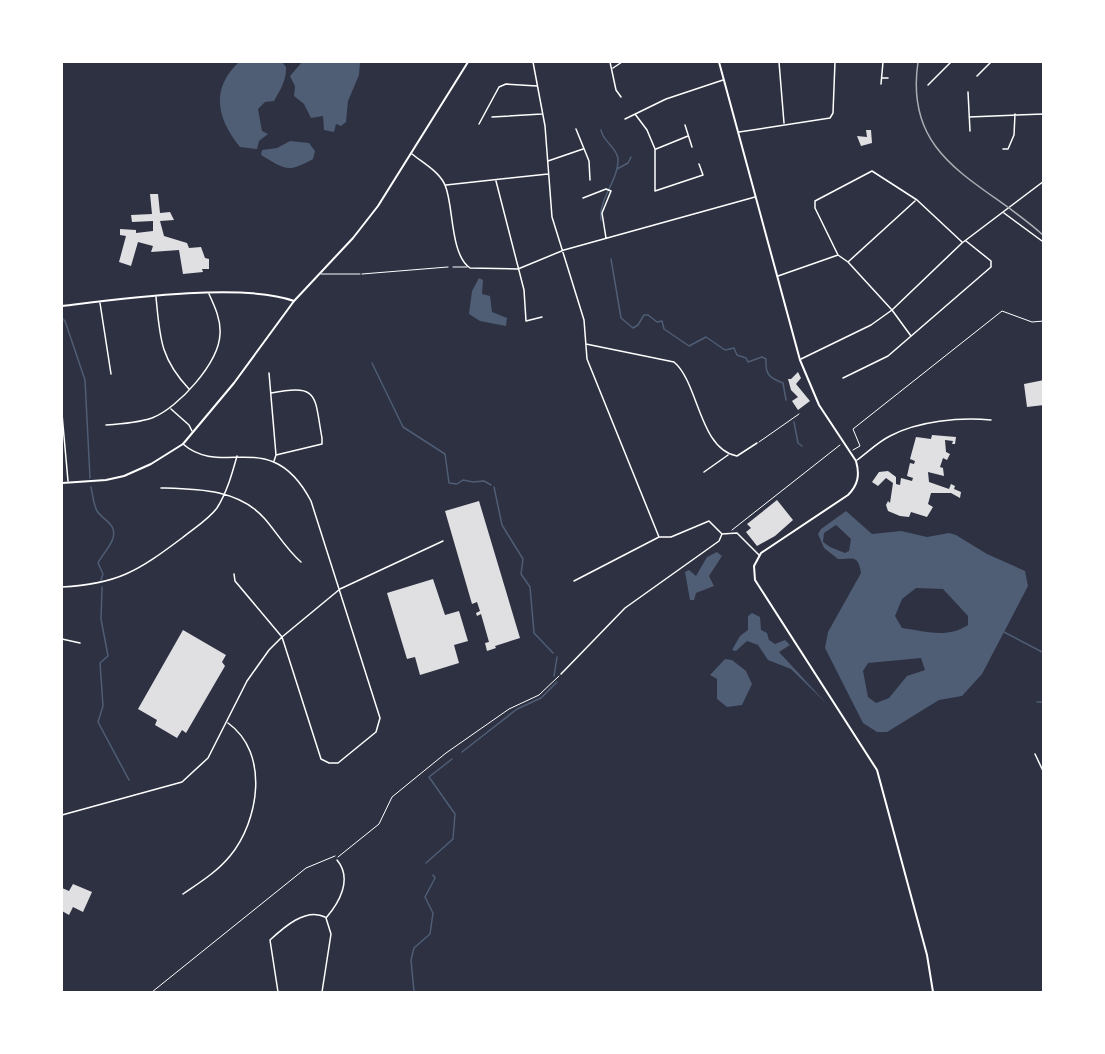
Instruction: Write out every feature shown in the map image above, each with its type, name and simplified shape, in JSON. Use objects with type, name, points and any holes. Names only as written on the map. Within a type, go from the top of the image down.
[{"type":"street","points":[[62,483],[98,481],[124,476],[151,464],[183,444],[234,383],[294,301],[371,216],[468,62]]},
{"type":"street","points":[[533,62],[545,126],[552,217],[584,320],[587,359],[599,394],[658,537]]},
{"type":"street","points":[[610,62],[616,90],[621,97]]},
{"type":"street","points":[[612,69],[622,62]]},
{"type":"street","points":[[719,62],[800,360],[819,405],[856,461],[857,482],[851,492],[759,555],[754,572],[758,587],[861,741],[877,770],[924,943],[933,993]]},
{"type":"street","points":[[779,62],[784,124]]},
{"type":"street","points":[[738,132],[830,118],[833,110],[835,62]]},
{"type":"street","points":[[881,84],[883,62]]},
{"type":"street","points":[[928,85],[951,62]]},
{"type":"street","points":[[977,76],[991,62]]},
{"type":"street","points":[[881,78],[888,78]]},
{"type":"street","points":[[625,119],[675,96],[724,80]]},
{"type":"street","points":[[478,124],[499,87],[506,84],[538,86]]},
{"type":"street","points":[[968,92],[970,131]]},
{"type":"street","points":[[492,117],[543,114]]},
{"type":"street","points":[[635,114],[647,130],[655,149],[655,191],[703,175],[699,164]]},
{"type":"street","points":[[1003,149],[1008,149],[1014,135],[1015,114]]},
{"type":"street","points":[[969,117],[1044,114]]},
{"type":"street","points":[[685,125],[692,147]]},
{"type":"street","points":[[576,129],[590,166],[590,180]]},
{"type":"street","points":[[655,149],[688,136]]},
{"type":"street","points":[[547,161],[557,160],[584,149]]},
{"type":"street","points":[[412,154],[446,185],[452,226],[467,267],[518,269],[564,250],[756,196]]},
{"type":"street","points":[[912,337],[892,310],[848,262],[838,255],[816,208],[816,200],[872,171],[917,200],[962,243]]},
{"type":"street","points":[[446,185],[548,174]]},
{"type":"street","points":[[496,181],[524,290],[526,321],[542,317]]},
{"type":"street","points":[[800,360],[871,325],[892,310],[962,243],[1044,181]]},
{"type":"street","points":[[583,198],[606,189],[611,191],[602,213],[606,239]]},
{"type":"street","points":[[848,262],[917,200]]},
{"type":"street","points":[[1004,213],[1042,241]]},
{"type":"street","points":[[843,378],[888,356],[979,278],[991,264],[966,240]]},
{"type":"street","points":[[778,277],[838,255]]},
{"type":"street","points":[[62,306],[209,294],[271,296],[294,301]]},
{"type":"street","points":[[106,425],[144,420],[170,408],[210,363],[219,345],[219,321],[209,294]]},
{"type":"street","points":[[156,297],[163,351],[174,373],[189,389]]},
{"type":"street","points":[[99,302],[111,374]]},
{"type":"street","points":[[585,344],[674,362],[708,429],[729,454],[737,456],[757,443]]},
{"type":"street","points":[[269,373],[276,455],[274,462]]},
{"type":"street","points":[[271,393],[300,388],[309,392],[315,400],[322,438],[322,444],[276,455]]},
{"type":"street","points":[[170,408],[189,425],[193,433]]},
{"type":"street","points":[[62,414],[68,482]]},
{"type":"street","points":[[856,461],[878,443],[906,429],[966,419],[991,420]]},
{"type":"street","points":[[189,425],[198,427]]},
{"type":"street","points":[[183,444],[191,451],[205,455],[237,456],[274,462],[295,477],[311,501],[380,718],[376,732],[338,764],[321,759],[282,637],[235,581],[234,574]]},
{"type":"street","points":[[704,472],[729,454]]},
{"type":"street","points":[[62,587],[99,584],[126,576],[153,560],[203,522],[216,509],[225,494],[237,456]]},
{"type":"street","points":[[161,488],[225,494],[240,500],[263,517],[301,562]]},
{"type":"street","points":[[574,581],[658,537],[671,537],[709,521],[722,534]]},
{"type":"street","points":[[722,534],[738,534],[759,555]]},
{"type":"street","points":[[561,674],[625,608],[719,541],[722,534]]},
{"type":"street","points":[[62,815],[182,782],[208,758],[247,681],[269,650],[282,637],[340,589],[443,541]]},
{"type":"street","points":[[62,639],[80,643]]},
{"type":"street","points":[[183,894],[230,857],[252,818],[255,773],[250,751],[240,733],[227,722]]},
{"type":"street","points":[[1035,754],[1044,773]]},
{"type":"street","points":[[326,918],[343,894],[341,865],[338,860]]},
{"type":"street","points":[[278,993],[270,940],[291,924],[308,915],[319,914],[326,918],[331,934],[322,993]]},
{"type":"lane","points":[[453,267],[467,267]]},
{"type":"lane","points":[[319,274],[360,274]]},
{"type":"lane","points":[[757,443],[799,414]]},
{"type":"path","points":[[360,274],[427,267],[453,267]]},
{"type":"path","points":[[850,452],[860,446],[853,429],[1002,310],[1032,322],[1044,321]]},
{"type":"path","points":[[728,533],[841,445]]},
{"type":"path","points":[[152,993],[306,868],[336,858],[379,824],[392,797],[446,753],[516,704],[539,695],[561,674]]},
{"type":"water","points":[[239,62],[282,62],[286,67],[281,89],[274,101],[265,102],[258,109],[262,131],[268,134],[259,141],[257,149],[240,147],[226,126],[222,115],[220,104],[224,83]]},
{"type":"water","points":[[302,62],[360,62],[359,75],[348,101],[346,122],[341,126],[336,124],[334,132],[324,130],[323,116],[311,118],[304,104],[294,96],[295,86],[290,76]]},
{"type":"water","points":[[290,141],[309,143],[315,151],[313,159],[287,168],[261,155],[262,150],[277,148]]},
{"type":"water","points":[[479,278],[483,280],[482,294],[490,296],[492,312],[507,318],[506,326],[480,321],[469,314],[472,291]]},
{"type":"water","points":[[846,511],[872,534],[901,531],[927,537],[949,533],[1025,571],[1028,586],[982,674],[962,696],[939,700],[887,732],[877,732],[863,723],[825,648],[828,632],[861,573],[860,567],[856,560],[838,559],[824,548],[818,534],[821,529]],"holes":[[[836,525],[851,539],[849,551],[845,553],[823,542],[824,533]],[[916,588],[943,589],[968,616],[968,625],[944,633],[902,628],[895,616],[902,599]],[[921,658],[925,670],[907,676],[889,698],[876,703],[868,697],[863,671],[868,663]]]},
{"type":"water","points":[[717,552],[722,556],[709,576],[714,586],[696,593],[694,600],[690,600],[685,572],[689,570],[696,576],[707,557]]},
{"type":"water","points":[[752,613],[760,617],[761,630],[767,633],[769,640],[775,644],[785,640],[790,645],[779,652],[827,704],[791,669],[768,660],[758,645],[747,641],[736,651],[732,650],[740,636],[748,630],[748,616]]},
{"type":"water","points":[[725,659],[732,660],[746,671],[752,684],[742,705],[727,707],[717,699],[717,679],[710,675]]},
{"type":"building","points":[[866,130],[871,130],[872,143],[861,146],[857,136],[867,137]]},
{"type":"building","points":[[150,194],[158,194],[160,213],[170,212],[174,220],[160,221],[164,236],[187,243],[189,248],[201,247],[205,258],[209,259],[209,269],[202,269],[203,272],[183,274],[179,250],[151,252],[153,246],[138,242],[131,266],[119,262],[126,236],[120,235],[120,229],[136,230],[136,233],[153,231],[153,221],[132,222],[131,215],[152,214]]},
{"type":"building","points":[[798,372],[801,378],[796,384],[810,401],[798,410],[792,401],[798,397],[791,390],[788,379]]},
{"type":"building","points":[[1044,380],[1044,405],[1027,407],[1024,384]]},
{"type":"building","points":[[932,435],[956,437],[955,444],[952,444],[953,441],[945,440],[946,452],[950,454],[947,460],[943,458],[940,467],[943,468],[944,476],[928,472],[929,482],[949,489],[951,484],[955,486],[954,489],[961,492],[960,498],[951,493],[931,493],[928,504],[933,507],[927,517],[911,512],[909,517],[900,516],[888,511],[886,505],[888,501],[890,503],[893,483],[886,478],[878,486],[872,482],[879,472],[888,471],[896,477],[896,484],[900,485],[901,478],[912,481],[913,478],[907,476],[910,463],[914,464],[915,461],[910,459],[916,437],[931,439]]},
{"type":"building","points":[[777,500],[793,520],[775,536],[757,546],[746,532],[751,528],[747,524]]},
{"type":"building","points":[[479,501],[520,638],[487,651],[485,643],[489,642],[481,614],[477,616],[476,613],[480,611],[477,602],[472,604],[445,511]]},
{"type":"building","points":[[433,579],[445,615],[459,611],[468,641],[454,645],[459,663],[420,675],[415,657],[407,659],[387,593]]},
{"type":"building","points":[[183,630],[226,655],[222,662],[225,666],[186,733],[182,730],[177,738],[155,725],[157,720],[138,709]]},
{"type":"building","points":[[73,884],[92,892],[83,912],[73,907],[69,915],[62,911],[62,888],[69,891]]},
{"type":"waterway","points":[[601,130],[618,159],[601,212],[601,220]]},
{"type":"waterway","points":[[617,169],[628,163],[631,157]]},
{"type":"waterway","points":[[611,259],[621,318],[633,328],[638,325],[644,315],[648,315],[657,322],[662,321],[664,329],[689,346],[706,337],[725,350],[734,348],[737,355],[746,358],[748,362],[762,357],[766,359],[769,375],[783,383],[786,400]]},
{"type":"waterway","points":[[62,318],[85,380],[90,478]]},
{"type":"waterway","points":[[372,363],[403,427],[445,454],[449,483],[457,484],[463,480],[484,481],[491,485]]},
{"type":"waterway","points":[[794,422],[798,443],[802,446]]},
{"type":"waterway","points":[[91,487],[97,511],[112,526],[114,533],[98,563],[103,574],[101,580]]},
{"type":"waterway","points":[[494,487],[502,525],[523,559],[521,574],[530,587],[534,633],[553,653]]},
{"type":"waterway","points":[[102,587],[101,619],[108,656],[100,663],[103,706],[98,722],[129,780]]},
{"type":"waterway","points":[[1002,631],[1044,653]]},
{"type":"waterway","points":[[554,676],[557,657]]},
{"type":"waterway","points":[[462,752],[517,709],[541,698],[557,682]]},
{"type":"waterway","points":[[1037,702],[1044,702]]},
{"type":"waterway","points":[[426,863],[453,839],[455,814],[429,777],[452,759]]},
{"type":"waterway","points":[[414,992],[411,960],[414,948],[430,934],[433,913],[425,897],[435,878],[433,875]]},
{"type":"tram line","points":[[918,62],[917,96],[923,124],[936,146],[953,166],[1044,236]]}]
